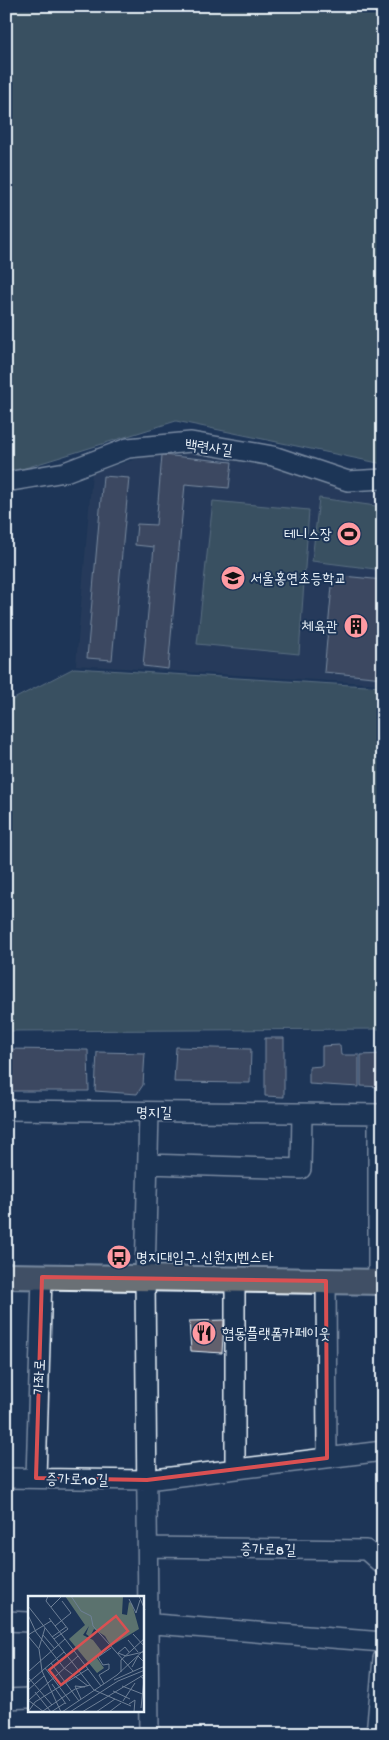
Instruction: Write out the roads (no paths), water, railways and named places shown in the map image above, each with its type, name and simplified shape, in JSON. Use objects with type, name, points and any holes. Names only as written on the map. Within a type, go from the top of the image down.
[{"type":"main road","points":[[6,1276],[381,1282]]},
{"type":"street","name":"백련사길","points":[[6,482],[65,472],[128,448],[191,442],[273,456],[348,481],[383,480]]},
{"type":"street","name":"명지길","points":[[6,1110],[380,1114]]},
{"type":"street","points":[[149,1112],[145,1278],[148,1547],[146,1623],[149,1734]]},
{"type":"street","points":[[148,1164],[301,1169],[302,1114]]},
{"type":"street","points":[[380,1114],[381,1282]]},
{"type":"street","name":"가좌로","points":[[36,1478],[42,1277]]},
{"type":"street","points":[[235,1280],[235,1469]]},
{"type":"street","points":[[326,1281],[327,1458]]},
{"type":"street","points":[[147,1480],[383,1451]]},
{"type":"street","name":"증가로10길","points":[[6,1478],[147,1480]]},
{"type":"street","name":"증가로8길","points":[[148,1547],[366,1550],[383,1565]]},
{"type":"street","points":[[6,1621],[28,1622]]},
{"type":"street","points":[[146,1623],[383,1642]]},
{"type":"street","points":[[376,1734],[383,1659]]},
{"type":"street","points":[[6,1699],[28,1698]]},
{"type":"place","name":"테니스장","points":[[349,534]]},
{"type":"place","name":"서울홍연초등학교","points":[[233,578]]},
{"type":"place","name":"체육관","points":[[356,626]]},
{"type":"place","name":"명지대입구.신원지벤스타","points":[[119,1257]]},
{"type":"place","name":"협동플랫폼카페이웃","points":[[204,1333]]}]
